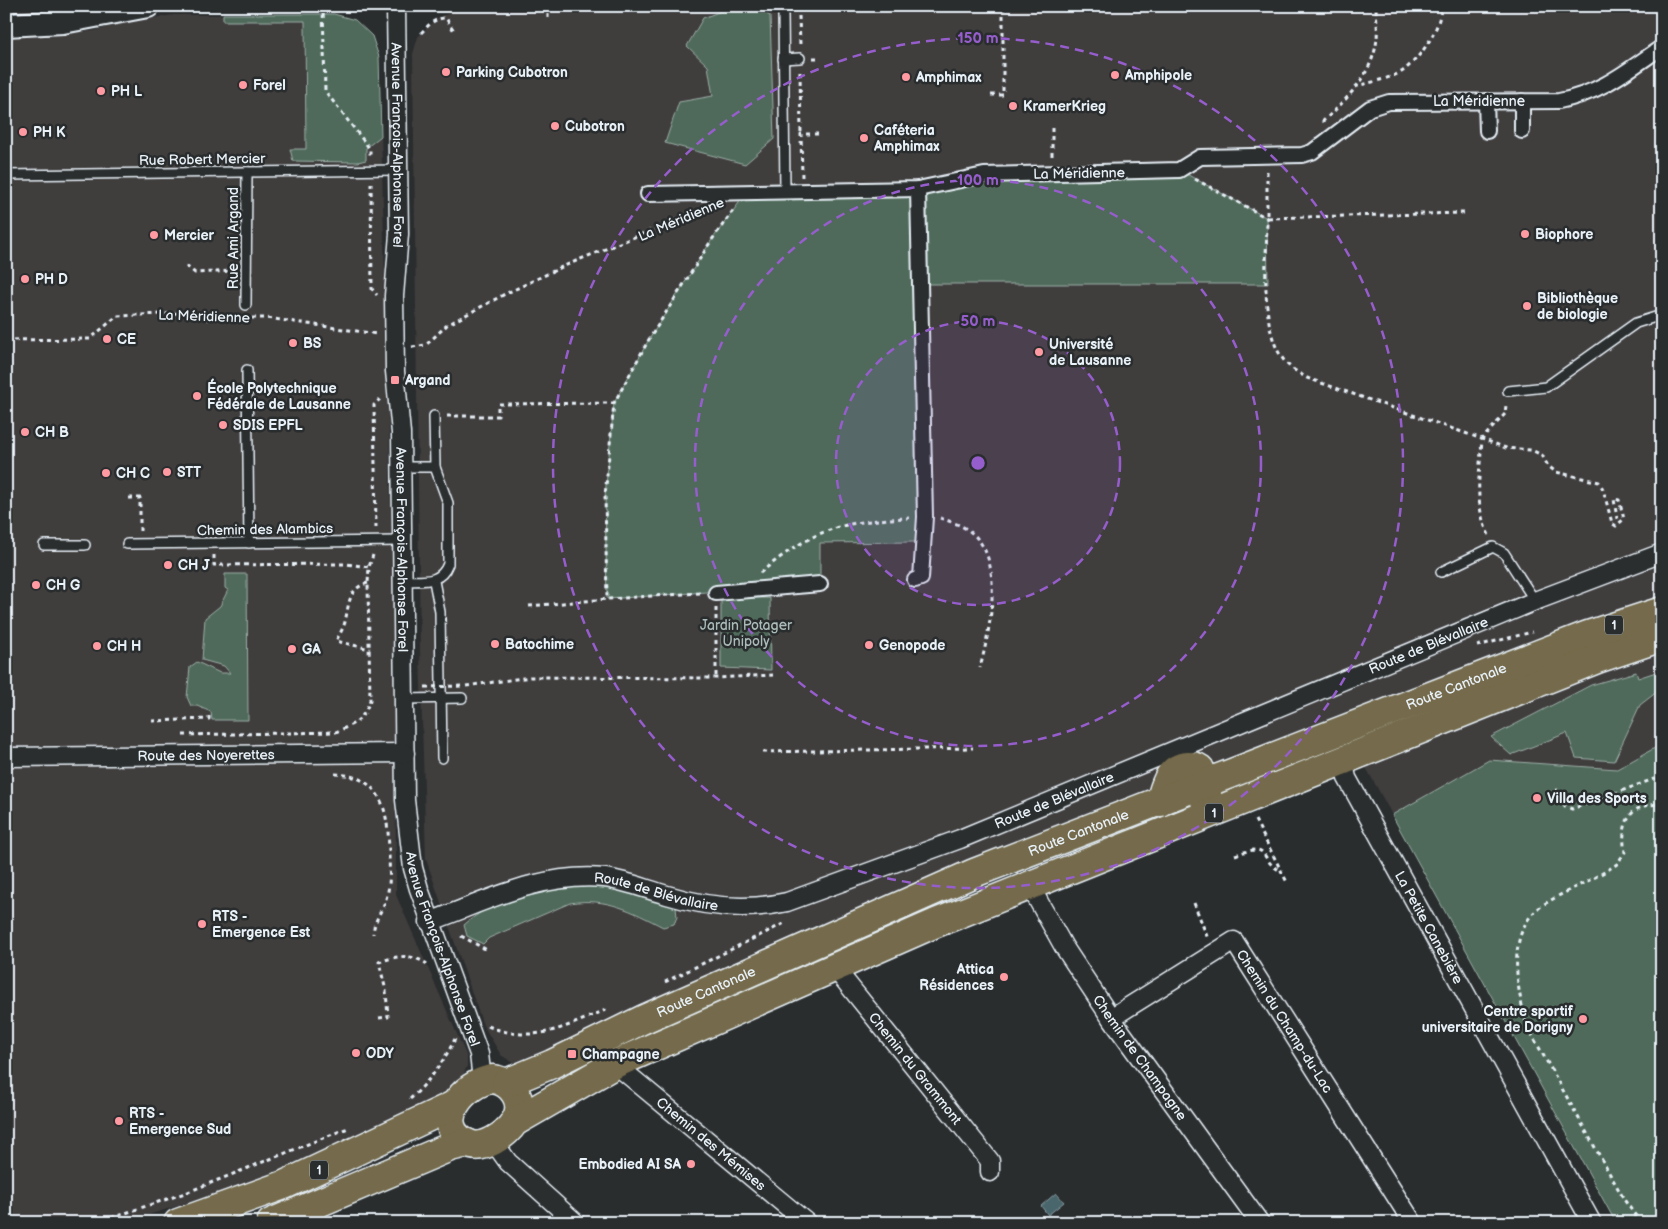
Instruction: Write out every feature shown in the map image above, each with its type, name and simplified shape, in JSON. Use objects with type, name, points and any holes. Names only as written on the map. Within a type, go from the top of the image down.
[{"type":"main road","name":"Route Cantonale","points":[[494,1082],[552,1064],[644,1019],[974,873],[1588,635],[1662,611]]},
{"type":"main road","name":"Route Cantonale","points":[[516,1121],[615,1064],[952,916],[1597,659],[1662,637]]},
{"type":"main road","points":[[1116,852],[1147,830],[1200,807],[1207,800],[1205,784]]},
{"type":"main road","points":[[494,1082],[518,1098],[519,1112],[516,1121],[480,1142],[458,1136],[451,1124],[454,1105],[472,1086],[494,1082]]},
{"type":"main road","name":"1","points":[[178,1223],[284,1185],[454,1105]]},
{"type":"main road","name":"1","points":[[271,1223],[450,1147],[480,1142]]},
{"type":"street","points":[[6,26],[63,22],[148,6]]},
{"type":"street","name":"Avenue François-Alphonse Forel","points":[[396,6],[399,234],[394,296],[395,363],[401,467],[405,800],[413,868],[429,922],[479,1054],[494,1082]]},
{"type":"street","name":"La Méridienne","points":[[648,194],[918,188],[984,175],[1180,170],[1200,157],[1302,154],[1312,152],[1370,108],[1389,102],[1559,101],[1586,95],[1608,85],[1662,47]]},
{"type":"street","points":[[1486,101],[1487,131]]},
{"type":"street","points":[[1522,101],[1522,131]]},
{"type":"street","points":[[915,580],[921,578],[925,517],[918,188]]},
{"type":"street","name":"Route de Blévallaire","points":[[429,922],[530,885],[567,878],[617,880],[698,903],[764,907],[787,902],[960,839],[1535,601],[1662,553]]},
{"type":"street","points":[[716,592],[820,584]]},
{"type":"street","name":"Route des Noyerettes","points":[[6,756],[405,753]]},
{"type":"street","name":"La Petite Canebière","points":[[1343,760],[1348,778],[1592,1223]]},
{"type":"street","name":"Chemin de Champagne","points":[[1030,886],[1064,947],[1111,1018],[1260,1223]]},
{"type":"street","name":"Chemin du Champ-du-Lac","points":[[1111,1018],[1234,941],[1413,1223]]},
{"type":"street","name":"Chemin du Grammont","points":[[834,967],[990,1160],[990,1172]]},
{"type":"street","name":"Chemin des Mémises","points":[[615,1064],[807,1223]]},
{"type":"street","points":[[480,1142],[508,1162],[576,1223]]},
{"type":"lane","points":[[780,6],[783,13],[785,190]]},
{"type":"lane","points":[[783,59],[800,58]]},
{"type":"lane","name":"Rue Robert Mercier","points":[[6,175],[398,170]]},
{"type":"lane","name":"Rue Ami Argand","points":[[246,305],[247,172]]},
{"type":"lane","points":[[1508,391],[1546,387],[1636,323],[1662,315]]},
{"type":"lane","points":[[247,370],[248,543]]},
{"type":"lane","points":[[403,580],[434,580],[445,571],[449,555],[448,503],[435,468],[434,416]]},
{"type":"lane","points":[[401,467],[435,468]]},
{"type":"lane","name":"Chemin des Alambics","points":[[127,544],[402,541]]},
{"type":"lane","points":[[44,545],[86,545]]},
{"type":"lane","points":[[1441,572],[1493,546],[1504,552],[1535,601]]},
{"type":"lane","points":[[434,580],[440,612],[442,758]]},
{"type":"lane","points":[[404,699],[462,698]]},
{"type":"path","points":[[323,6],[325,91],[370,149],[370,158]]},
{"type":"path","points":[[548,6],[548,22]]},
{"type":"path","points":[[991,95],[1003,95],[1003,6]]},
{"type":"path","points":[[1319,124],[1340,106],[1369,69],[1377,39],[1376,6]]},
{"type":"path","points":[[1355,87],[1402,71],[1431,40],[1441,15],[1441,6]]},
{"type":"path","points":[[799,16],[800,38]]},
{"type":"path","points":[[421,33],[433,21],[440,18],[446,18],[454,31]]},
{"type":"path","points":[[800,77],[802,190]]},
{"type":"path","points":[[1052,128],[1052,173]]},
{"type":"path","points":[[801,134],[821,134]]},
{"type":"path","points":[[1267,156],[1268,321],[1271,336],[1284,360],[1307,378],[1506,448],[1531,450],[1542,455],[1548,466],[1556,472],[1598,482],[1603,489],[1612,523],[1616,526],[1624,519],[1620,502],[1614,499],[1612,502],[1617,519]]},
{"type":"path","points":[[1180,170],[1267,218],[1464,213]]},
{"type":"path","points":[[371,183],[372,289],[380,299]]},
{"type":"path","points":[[607,599],[605,496],[614,403],[648,341],[711,241],[747,192]]},
{"type":"path","name":"La Méridienne","points":[[410,347],[426,345],[447,325],[530,282],[709,206]]},
{"type":"path","points":[[186,266],[195,273],[246,271]]},
{"type":"path","name":"La Méridienne","points":[[6,340],[90,339],[117,316],[186,313],[207,318],[267,318],[379,336],[380,328]]},
{"type":"path","points":[[1493,546],[1482,522],[1478,498],[1482,439],[1505,414],[1508,391]]},
{"type":"path","points":[[376,531],[374,406],[380,398]]},
{"type":"path","points":[[462,416],[498,416],[498,404],[614,403]]},
{"type":"path","points":[[129,498],[140,498],[140,544]]},
{"type":"path","points":[[736,590],[798,544],[830,528],[869,521],[925,517],[938,518],[958,524],[975,536],[986,554],[992,578],[990,616],[980,668]]},
{"type":"path","points":[[214,543],[214,565],[346,564],[369,567]]},
{"type":"path","points":[[180,736],[336,732],[356,723],[366,714],[370,700],[368,583],[369,567],[374,552]]},
{"type":"path","points":[[368,583],[359,585],[352,592],[344,625],[336,641],[370,649]]},
{"type":"path","points":[[529,606],[716,592],[716,678]]},
{"type":"path","points":[[425,687],[462,686],[530,677],[716,678],[773,675]]},
{"type":"path","points":[[152,721],[209,719],[209,712]]},
{"type":"path","points":[[763,752],[973,748]]},
{"type":"path","points":[[330,773],[353,776],[371,787],[380,798],[386,812],[390,877],[388,894],[374,923],[373,934]]},
{"type":"path","points":[[1556,789],[1565,806],[1572,808],[1581,807],[1662,776]]},
{"type":"path","points":[[1641,1223],[1625,1200],[1527,1026],[1520,1000],[1517,949],[1524,924],[1531,914],[1543,905],[1617,864],[1625,852],[1622,837],[1625,821],[1633,812],[1648,806],[1662,805]]},
{"type":"path","points":[[1253,817],[1288,884]]},
{"type":"path","points":[[1235,855],[1259,850],[1264,852],[1273,867],[1282,872]]},
{"type":"path","points":[[661,984],[794,918],[787,902]]},
{"type":"path","points":[[1194,903],[1205,932]]},
{"type":"path","points":[[461,936],[486,950]]},
{"type":"path","points":[[379,1018],[388,1017],[386,992],[379,962],[396,956],[415,958],[426,963],[430,969]]},
{"type":"path","points":[[484,1024],[504,1032],[532,1036],[553,1032],[617,1005]]},
{"type":"path","points":[[407,1101],[423,1088],[441,1064],[457,1036]]},
{"type":"path","points":[[96,1223],[188,1192],[357,1124]]},
{"type":"shaded area","points":[[6,6],[75,6],[27,11],[6,11]]},
{"type":"shaded area","name":"Université de Lausanne","points":[[671,6],[1662,6],[1662,1223],[1616,1223],[1368,771],[1338,723],[1213,766],[938,875],[517,1065],[501,1055],[483,1025],[426,859],[420,649],[413,54],[418,37],[437,18],[457,10]]},
{"type":"shaded area","name":"École Polytechnique Fédérale de Lausanne","points":[[334,14],[355,20],[372,36],[379,57],[395,655],[396,895],[467,1057],[467,1066],[462,1078],[428,1106],[287,1172],[122,1223],[6,1223],[6,37],[93,31],[132,21],[174,15]]},
{"type":"green space","points":[[734,6],[755,6],[770,16],[774,139],[745,164],[665,143],[679,102],[713,96],[708,66],[687,46],[703,18]]},
{"type":"green space","points":[[223,14],[334,14],[355,20],[372,36],[379,57],[381,136],[366,148],[366,160],[358,162],[293,161],[290,149],[306,149],[305,21],[223,21]]},
{"type":"green space","points":[[1179,170],[1267,218],[1268,284],[921,284],[925,517],[915,542],[820,543],[820,584],[607,599],[605,496],[614,403],[648,341],[711,241],[747,192],[918,189],[984,175]]},
{"type":"green space","points":[[225,574],[247,574],[248,720],[212,720],[211,712],[197,706],[191,706],[187,697],[190,667],[197,662],[220,673],[230,673],[224,666],[202,660],[205,618],[220,606],[228,590],[225,588]]},
{"type":"green space","name":"Jardin Potager Unipoly","points":[[721,598],[770,598],[771,670],[721,668]]},
{"type":"green space","points":[[1662,670],[1662,688],[1640,705],[1614,761],[1576,758],[1567,733],[1511,755],[1491,737],[1591,685],[1636,672],[1638,678]]},
{"type":"green space","name":"Centre sportif universitaire de Dorigny","points":[[1662,744],[1662,1223],[1616,1223],[1392,815],[1489,760],[1617,769]]},
{"type":"green space","points":[[571,886],[611,888],[638,894],[676,908],[677,917],[674,924],[663,927],[629,911],[607,904],[595,902],[570,903],[489,938],[483,944],[467,936],[464,925],[487,909],[528,894]]},
{"type":"water","points":[[1056,1193],[1064,1202],[1048,1215],[1041,1206]]},
{"type":"place","name":"Parking Cubotron","points":[[446,72]]},
{"type":"place","name":"Amphipole","points":[[1115,75]]},
{"type":"place","name":"Amphimax","points":[[906,77]]},
{"type":"place","name":"Forel","points":[[243,85]]},
{"type":"place","name":"PH L","points":[[101,91]]},
{"type":"place","name":"KramerKrieg","points":[[1013,106]]},
{"type":"place","name":"Cubotron","points":[[555,126]]},
{"type":"place","name":"PH K","points":[[23,132]]},
{"type":"place","name":"Caféteria Amphimax","points":[[864,138]]},
{"type":"place","name":"Biophore","points":[[1525,234]]},
{"type":"place","name":"Mercier","points":[[154,235]]},
{"type":"place","name":"PH D","points":[[25,279]]},
{"type":"place","name":"Bibliothèque de biologie","points":[[1527,306]]},
{"type":"place","name":"CE","points":[[107,339]]},
{"type":"place","name":"BS","points":[[293,343]]},
{"type":"place","name":"Université de Lausanne","points":[[1039,352]]},
{"type":"place","name":"Argand","points":[[395,380]]},
{"type":"place","name":"École Polytechnique Fédérale de Lausanne","points":[[197,396]]},
{"type":"place","name":"SDIS EPFL","points":[[223,425]]},
{"type":"place","name":"CH B","points":[[25,432]]},
{"type":"place","name":"STT","points":[[167,472]]},
{"type":"place","name":"CH C","points":[[106,473]]},
{"type":"place","name":"CH J","points":[[168,565]]},
{"type":"place","name":"CH G","points":[[36,585]]},
{"type":"place","name":"Batochime","points":[[495,644]]},
{"type":"place","name":"Genopode","points":[[869,645]]},
{"type":"place","name":"CH H","points":[[97,646]]},
{"type":"place","name":"GA","points":[[292,649]]},
{"type":"place","name":"Villa des Sports","points":[[1537,798]]},
{"type":"place","name":"RTS - Emergence Est","points":[[202,924]]},
{"type":"place","name":"Attica Résidences","points":[[1004,977]]},
{"type":"place","name":"Centre sportif universitaire de Dorigny","points":[[1583,1019]]},
{"type":"place","name":"ODY","points":[[356,1053]]},
{"type":"place","name":"Champagne","points":[[572,1054]]},
{"type":"place","name":"RTS - Emergence Sud","points":[[119,1121]]},
{"type":"place","name":"Embodied AI SA","points":[[691,1164]]}]
